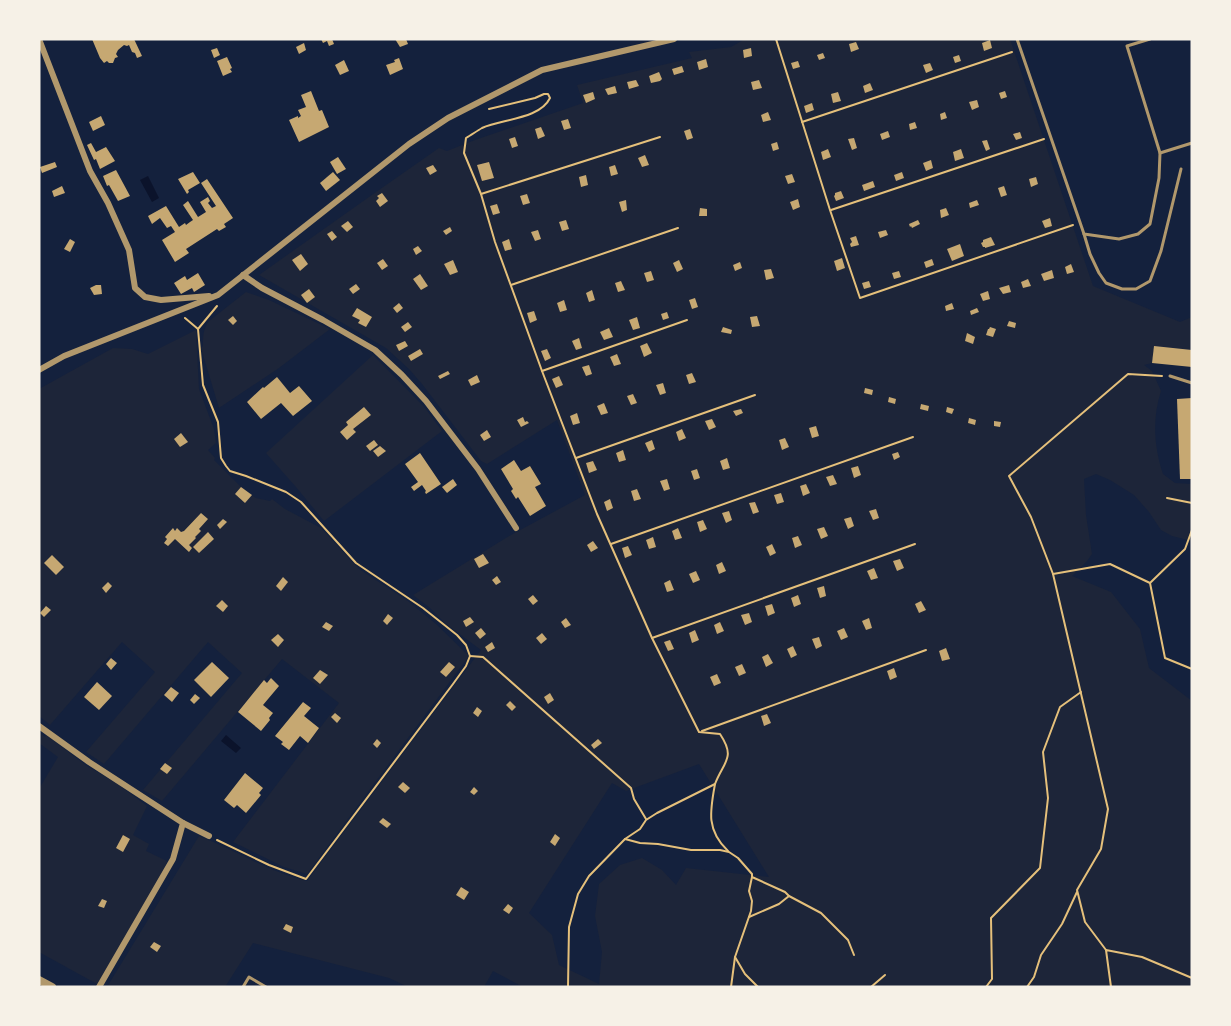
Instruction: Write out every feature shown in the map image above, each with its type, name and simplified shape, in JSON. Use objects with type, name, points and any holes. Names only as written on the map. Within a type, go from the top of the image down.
[{"type":"street","points":[[39,39],[90,171],[108,203],[129,250],[135,288],[145,297],[161,300],[218,295]]},
{"type":"street","points":[[39,370],[64,356],[218,295],[409,144],[448,118],[542,70],[674,39]]},
{"type":"street","points":[[243,275],[262,288],[375,350],[402,375],[426,401],[478,469],[516,528]]},
{"type":"street","points":[[39,726],[89,762],[183,823],[209,836]]},
{"type":"street","points":[[99,987],[173,859],[183,823]]},
{"type":"street","points":[[39,980],[52,987]]},
{"type":"lane","points":[[1017,39],[1090,254],[1106,283],[1122,289],[1136,289],[1150,281],[1159,257],[1181,169]]},
{"type":"lane","points":[[1084,234],[1119,239],[1138,234],[1150,224],[1160,153],[1127,46],[1150,39]]},
{"type":"lane","points":[[1160,153],[1192,143]]},
{"type":"lane","points":[[1170,376],[1192,383]]},
{"type":"lane","points":[[243,987],[249,977],[266,987]]},
{"type":"path","points":[[776,39],[860,298],[1079,223]]},
{"type":"path","points":[[802,122],[1020,49]]},
{"type":"path","points":[[480,111],[544,94],[548,94],[550,98],[547,104],[534,113],[483,128],[466,138],[464,153],[481,194],[510,285],[597,514],[652,638],[699,732]]},
{"type":"path","points":[[481,194],[660,136]]},
{"type":"path","points":[[830,210],[1050,137]]},
{"type":"path","points":[[510,285],[678,228]]},
{"type":"path","points":[[177,311],[198,329],[203,385],[218,422],[221,458],[230,471],[286,492],[301,502],[356,563],[423,608],[457,635],[466,645],[470,656],[466,666],[306,879],[269,865],[209,836]]},
{"type":"path","points":[[542,371],[687,320]]},
{"type":"path","points":[[1027,987],[1034,977],[1041,955],[1062,924],[1077,890],[1101,849],[1108,809],[1053,574],[1031,517],[1009,476],[1128,374],[1170,376]]},
{"type":"path","points":[[576,458],[755,395]]},
{"type":"path","points":[[611,544],[913,437]]},
{"type":"path","points":[[1167,498],[1192,503]]},
{"type":"path","points":[[1150,583],[1185,549],[1192,530]]},
{"type":"path","points":[[652,638],[915,544]]},
{"type":"path","points":[[1053,574],[1110,564],[1150,583]]},
{"type":"path","points":[[1150,583],[1165,658],[1192,669]]},
{"type":"path","points":[[699,732],[926,650]]},
{"type":"path","points":[[470,656],[483,657],[632,788],[634,798],[646,820]]},
{"type":"path","points":[[986,987],[992,979],[991,918],[1040,868],[1048,798],[1043,752],[1060,707],[1081,692]]},
{"type":"path","points":[[699,732],[720,734],[727,744],[729,758],[715,784],[711,813],[712,825],[716,837],[752,874],[749,891],[752,901],[735,957],[731,987]]},
{"type":"path","points":[[568,987],[569,927],[578,894],[589,876],[625,839],[640,829],[646,820],[715,784]]},
{"type":"path","points":[[625,839],[691,850],[729,852]]},
{"type":"path","points":[[752,877],[785,892],[820,913],[848,940],[854,955]]},
{"type":"path","points":[[1077,890],[1085,922],[1106,950],[1111,987]]},
{"type":"path","points":[[749,916],[779,904],[789,896]]},
{"type":"path","points":[[1106,950],[1142,957],[1192,978]]},
{"type":"path","points":[[735,957],[745,974],[758,987]]},
{"type":"path","points":[[871,987],[885,975]]},
{"type":"shaded area","points":[[745,39],[1010,39],[1093,286],[1180,322],[1192,317],[1192,350],[1154,346],[1152,363],[1144,365],[1152,371],[1161,391],[1156,412],[1155,433],[1163,474],[1175,483],[1192,484],[1192,541],[1172,536],[1161,530],[1134,495],[1096,474],[1084,479],[1086,515],[1092,554],[1072,576],[1111,592],[1140,629],[1149,668],[1192,701],[1192,987],[523,987],[493,971],[484,987],[408,987],[389,978],[253,943],[225,987],[107,987],[199,836],[279,872],[307,881],[481,650],[413,595],[511,535],[585,495],[557,420],[487,464],[481,461],[409,369],[386,348],[259,275],[439,148],[447,151],[583,103],[577,85],[692,58],[689,52],[731,47]],"holes":[[[699,764],[769,877],[686,868],[676,885],[662,870],[642,858],[620,865],[599,884],[595,916],[602,952],[599,984],[559,965],[552,935],[529,913],[612,783],[626,791]]]},
{"type":"shaded area","points":[[148,176],[159,198],[152,202],[140,180]]},
{"type":"shaded area","points":[[246,292],[269,300],[330,329],[279,368],[219,408],[201,348],[204,333],[209,321]]},
{"type":"shaded area","points":[[196,330],[199,389],[214,429],[216,443],[208,450],[215,458],[214,460],[246,492],[256,498],[270,501],[272,499],[285,509],[321,528],[359,569],[408,601],[469,656],[307,874],[284,867],[233,842],[339,703],[282,659],[162,801],[143,790],[242,673],[208,642],[104,764],[86,752],[155,672],[122,642],[50,725],[39,716],[39,389],[113,348],[132,349],[148,354]]},
{"type":"shaded area","points":[[373,355],[425,408],[442,431],[324,521],[266,453]]},
{"type":"shaded area","points":[[39,732],[147,806],[133,835],[149,844],[146,851],[167,861],[129,932],[97,984],[39,952],[39,789],[58,757],[39,743]]},
{"type":"shaded area","points":[[226,735],[241,748],[236,753],[221,741]]},
{"type":"building","points":[[92,39],[134,39],[142,56],[137,58],[129,45],[124,45],[118,50],[116,54],[118,57],[113,63],[107,61],[104,63]]},
{"type":"building","points":[[321,39],[332,39],[334,44],[329,46],[327,41],[323,43]]},
{"type":"building","points":[[395,39],[406,39],[408,44],[400,47]]},
{"type":"building","points":[[990,40],[992,48],[984,51],[982,43]]},
{"type":"building","points":[[856,42],[859,49],[851,52],[849,44]]},
{"type":"building","points":[[304,43],[306,50],[299,54],[296,47]]},
{"type":"building","points":[[217,48],[220,55],[214,58],[211,50]]},
{"type":"building","points":[[751,48],[752,56],[744,58],[743,50]]},
{"type":"building","points":[[823,53],[825,58],[819,60],[817,55]]},
{"type":"building","points":[[959,55],[961,61],[955,63],[953,57]]},
{"type":"building","points":[[227,57],[232,72],[223,76],[217,61]]},
{"type":"building","points":[[399,58],[403,69],[390,75],[386,65]]},
{"type":"building","points":[[706,59],[708,67],[699,70],[697,62]]},
{"type":"building","points":[[344,60],[349,71],[340,75],[335,65]]},
{"type":"building","points":[[798,61],[800,67],[793,69],[791,63]]},
{"type":"building","points":[[930,63],[933,70],[926,73],[923,65]]},
{"type":"building","points":[[682,66],[684,72],[674,75],[672,69]]},
{"type":"building","points":[[659,72],[662,79],[651,83],[649,76]]},
{"type":"building","points":[[636,80],[639,86],[629,89],[627,82]]},
{"type":"building","points":[[759,80],[762,88],[753,90],[751,82]]},
{"type":"building","points":[[870,83],[873,90],[865,93],[863,86]]},
{"type":"building","points":[[615,86],[617,93],[608,95],[605,89]]},
{"type":"building","points":[[311,91],[329,127],[299,142],[289,120],[301,116],[298,110],[306,107],[301,95]]},
{"type":"building","points":[[1005,91],[1007,97],[1001,99],[999,93]]},
{"type":"building","points":[[593,92],[595,99],[586,103],[583,95]]},
{"type":"building","points":[[838,92],[841,101],[833,103],[831,94]]},
{"type":"building","points":[[977,100],[979,107],[972,110],[969,102]]},
{"type":"building","points":[[812,103],[814,110],[806,113],[804,106]]},
{"type":"building","points":[[768,112],[771,120],[763,122],[761,115]]},
{"type":"building","points":[[945,112],[947,118],[941,120],[940,114]]},
{"type":"building","points":[[101,116],[105,125],[93,131],[89,122]]},
{"type":"building","points":[[568,119],[571,128],[564,130],[561,121]]},
{"type":"building","points":[[915,122],[917,128],[910,130],[909,124]]},
{"type":"building","points":[[541,127],[545,136],[538,139],[535,129]]},
{"type":"building","points":[[690,129],[693,138],[687,140],[684,131]]},
{"type":"building","points":[[888,131],[890,137],[882,140],[880,134]]},
{"type":"building","points":[[1020,132],[1022,138],[1016,140],[1013,134]]},
{"type":"building","points":[[515,137],[518,146],[512,148],[509,139]]},
{"type":"building","points":[[854,138],[857,148],[852,150],[848,139]]},
{"type":"building","points":[[987,140],[990,149],[986,151],[982,141]]},
{"type":"building","points":[[777,142],[779,149],[773,151],[771,144]]},
{"type":"building","points":[[91,143],[96,152],[106,147],[115,161],[100,169],[87,145]]},
{"type":"building","points":[[828,149],[831,157],[823,160],[821,152]]},
{"type":"building","points":[[961,149],[964,158],[955,161],[953,152]]},
{"type":"building","points":[[645,155],[649,165],[642,167],[638,158]]},
{"type":"building","points":[[338,157],[346,169],[337,174],[330,162]]},
{"type":"building","points":[[931,160],[933,168],[926,171],[923,163]]},
{"type":"building","points":[[55,162],[57,167],[42,173],[40,167]]},
{"type":"building","points":[[489,162],[494,178],[482,181],[477,165]]},
{"type":"building","points":[[433,165],[437,171],[430,175],[426,168]]},
{"type":"building","points":[[615,165],[618,174],[611,176],[609,167]]},
{"type":"building","points":[[116,170],[130,196],[118,201],[103,176]]},
{"type":"building","points":[[193,172],[200,183],[188,190],[187,194],[178,179]]},
{"type":"building","points":[[333,172],[340,180],[326,191],[320,183]]},
{"type":"building","points":[[902,172],[904,178],[896,181],[894,175]]},
{"type":"building","points":[[792,174],[795,182],[788,184],[785,176]]},
{"type":"building","points":[[586,175],[588,185],[581,187],[579,177]]},
{"type":"building","points":[[1036,177],[1038,184],[1031,187],[1029,179]]},
{"type":"building","points":[[207,179],[233,218],[224,224],[226,227],[219,231],[217,229],[186,249],[189,253],[175,262],[162,240],[175,232],[171,226],[167,228],[160,218],[152,224],[148,216],[166,206],[179,227],[185,223],[186,225],[193,220],[183,205],[188,201],[198,217],[206,212],[200,202],[208,197],[210,201],[208,203],[212,208],[216,206],[201,183]]},
{"type":"building","points":[[873,181],[875,187],[864,191],[862,185]]},
{"type":"building","points":[[62,186],[65,193],[54,197],[52,191]]},
{"type":"building","points":[[1004,186],[1007,195],[1001,197],[998,188]]},
{"type":"building","points":[[841,191],[844,198],[836,201],[835,193]]},
{"type":"building","points":[[382,193],[388,201],[380,207],[376,201],[379,198],[377,196]]},
{"type":"building","points":[[527,194],[530,203],[523,205],[520,196]]},
{"type":"building","points":[[798,199],[800,207],[793,210],[790,202]]},
{"type":"building","points":[[626,200],[627,210],[622,212],[619,202]]},
{"type":"building","points":[[977,200],[979,205],[970,208],[969,203]]},
{"type":"building","points":[[497,204],[500,213],[493,215],[490,206]]},
{"type":"building","points":[[700,208],[707,209],[707,216],[699,216]]},
{"type":"building","points":[[946,208],[949,215],[941,218],[940,210]]},
{"type":"building","points":[[1050,218],[1052,226],[1045,228],[1042,221]]},
{"type":"building","points":[[566,220],[569,229],[562,231],[559,222]]},
{"type":"building","points":[[918,220],[920,224],[910,227],[909,224]]},
{"type":"building","points":[[348,221],[353,227],[347,232],[341,226]]},
{"type":"building","points":[[450,227],[452,231],[446,235],[443,231]]},
{"type":"building","points":[[538,230],[541,239],[535,241],[531,232]]},
{"type":"building","points":[[886,230],[888,235],[880,238],[878,232]]},
{"type":"building","points":[[332,231],[337,237],[332,241],[327,234]]},
{"type":"building","points":[[856,236],[859,245],[851,247],[850,238]]},
{"type":"building","points":[[991,237],[995,245],[983,247],[981,243],[983,240]]},
{"type":"building","points":[[70,239],[75,242],[70,252],[64,249]]},
{"type":"building","points":[[509,239],[512,249],[505,251],[502,242]]},
{"type":"building","points":[[960,244],[964,256],[952,261],[947,249]]},
{"type":"building","points":[[418,246],[422,251],[416,255],[413,249]]},
{"type":"building","points":[[301,254],[308,264],[300,271],[292,260]]},
{"type":"building","points":[[842,258],[845,268],[837,271],[834,261]]},
{"type":"building","points":[[383,259],[388,266],[382,270],[377,263]]},
{"type":"building","points":[[932,259],[934,265],[926,268],[924,262]]},
{"type":"building","points":[[453,260],[458,272],[450,275],[444,264]]},
{"type":"building","points":[[679,260],[683,269],[677,272],[673,263]]},
{"type":"building","points":[[740,262],[742,268],[735,271],[733,265]]},
{"type":"building","points":[[1071,264],[1074,272],[1067,274],[1065,267]]},
{"type":"building","points":[[771,269],[774,278],[766,280],[764,270]]},
{"type":"building","points":[[1052,270],[1054,278],[1044,281],[1041,274]]},
{"type":"building","points":[[651,271],[654,280],[647,282],[644,273]]},
{"type":"building","points":[[899,271],[901,277],[894,279],[892,273]]},
{"type":"building","points":[[198,273],[205,285],[194,292],[192,288],[181,294],[174,283],[185,276],[187,280]]},
{"type":"building","points":[[420,274],[428,286],[421,290],[413,279]]},
{"type":"building","points":[[1028,279],[1031,286],[1023,288],[1021,282]]},
{"type":"building","points":[[621,281],[625,290],[618,292],[615,283]]},
{"type":"building","points":[[869,281],[871,287],[864,289],[862,283]]},
{"type":"building","points":[[356,284],[360,289],[353,294],[349,289]]},
{"type":"building","points":[[101,285],[102,294],[94,295],[90,288]]},
{"type":"building","points":[[1009,285],[1011,292],[1003,294],[999,288]]},
{"type":"building","points":[[309,289],[315,297],[307,303],[301,295]]},
{"type":"building","points":[[592,290],[595,300],[589,302],[586,293]]},
{"type":"building","points":[[988,291],[990,299],[983,301],[980,294]]},
{"type":"building","points":[[695,298],[698,307],[692,309],[689,300]]},
{"type":"building","points":[[564,300],[567,310],[560,312],[557,303]]},
{"type":"building","points":[[399,303],[403,308],[397,313],[393,308]]},
{"type":"building","points":[[952,303],[954,309],[946,311],[945,306]]},
{"type":"building","points":[[357,308],[372,317],[366,327],[352,316]]},
{"type":"building","points":[[977,308],[979,312],[971,315],[970,311]]},
{"type":"building","points":[[534,311],[537,320],[530,323],[527,313]]},
{"type":"building","points":[[667,312],[669,318],[663,320],[661,314]]},
{"type":"building","points":[[233,316],[237,321],[233,325],[228,320]]},
{"type":"building","points":[[757,316],[760,326],[752,327],[750,317]]},
{"type":"building","points":[[637,317],[640,328],[633,330],[629,320]]},
{"type":"building","points":[[1009,321],[1016,323],[1015,328],[1007,326]]},
{"type":"building","points":[[408,322],[412,327],[405,332],[401,327]]},
{"type":"building","points":[[723,327],[732,330],[731,334],[721,332]]},
{"type":"building","points":[[990,327],[996,329],[993,337],[986,335]]},
{"type":"building","points":[[609,328],[613,337],[604,340],[600,332]]},
{"type":"building","points":[[967,333],[975,337],[973,344],[965,341]]},
{"type":"building","points":[[579,338],[582,348],[576,350],[572,341]]},
{"type":"building","points":[[405,341],[408,346],[399,351],[396,345]]},
{"type":"building","points":[[647,343],[652,353],[644,357],[640,346]]},
{"type":"building","points":[[1154,346],[1192,350],[1192,367],[1152,363]]},
{"type":"building","points":[[420,349],[423,354],[411,361],[408,356]]},
{"type":"building","points":[[547,349],[551,358],[545,361],[541,351]]},
{"type":"building","points":[[617,354],[621,364],[614,366],[610,357]]},
{"type":"building","points":[[589,365],[592,374],[586,376],[582,367]]},
{"type":"building","points":[[448,371],[450,374],[440,379],[438,376]]},
{"type":"building","points":[[692,373],[696,382],[689,384],[686,375]]},
{"type":"building","points":[[477,375],[480,382],[471,386],[468,380]]},
{"type":"building","points":[[559,376],[563,385],[556,388],[552,379]]},
{"type":"building","points":[[277,377],[290,393],[299,386],[312,401],[293,416],[281,403],[261,419],[247,402]]},
{"type":"building","points":[[663,383],[666,393],[660,395],[656,385]]},
{"type":"building","points":[[865,388],[873,390],[872,395],[864,393]]},
{"type":"building","points":[[633,394],[637,403],[631,405],[627,396]]},
{"type":"building","points":[[889,397],[896,399],[895,404],[888,402]]},
{"type":"building","points":[[1192,398],[1192,479],[1180,479],[1177,399]]},
{"type":"building","points":[[604,403],[608,413],[601,415],[597,406]]},
{"type":"building","points":[[921,404],[929,406],[928,411],[920,409]]},
{"type":"building","points":[[364,407],[371,415],[353,429],[356,432],[347,440],[340,432],[348,425],[346,422]]},
{"type":"building","points":[[947,407],[954,409],[952,414],[946,412]]},
{"type":"building","points":[[741,409],[743,413],[736,416],[733,411]]},
{"type":"building","points":[[577,413],[580,423],[573,425],[570,416]]},
{"type":"building","points":[[523,417],[525,422],[529,423],[521,427],[517,420]]},
{"type":"building","points":[[969,418],[976,420],[975,425],[968,423]]},
{"type":"building","points":[[712,419],[716,427],[709,430],[705,421]]},
{"type":"building","points":[[994,421],[1001,422],[1000,427],[994,426]]},
{"type":"building","points":[[816,426],[819,436],[812,438],[809,428]]},
{"type":"building","points":[[682,429],[686,438],[679,441],[676,432]]},
{"type":"building","points":[[487,430],[491,437],[484,441],[480,435]]},
{"type":"building","points":[[181,433],[188,442],[180,447],[174,439]]},
{"type":"building","points":[[785,438],[789,447],[782,450],[779,440]]},
{"type":"building","points":[[374,440],[378,445],[370,451],[366,446]]},
{"type":"building","points":[[652,440],[655,449],[649,452],[645,443]]},
{"type":"building","points":[[380,446],[386,451],[378,457],[373,451]]},
{"type":"building","points":[[623,450],[626,460],[619,462],[616,453]]},
{"type":"building","points":[[898,452],[900,457],[894,460],[892,454]]},
{"type":"building","points":[[420,453],[441,484],[426,494],[422,485],[414,491],[411,487],[418,482],[405,464]]},
{"type":"building","points":[[727,458],[730,468],[723,470],[720,461]]},
{"type":"building","points":[[514,460],[521,471],[530,466],[541,484],[535,487],[546,506],[530,516],[518,497],[516,499],[511,491],[513,489],[501,469]]},
{"type":"building","points":[[593,461],[597,470],[589,473],[586,463]]},
{"type":"building","points":[[858,466],[861,475],[854,478],[851,468]]},
{"type":"building","points":[[697,469],[700,478],[694,480],[691,471]]},
{"type":"building","points":[[833,475],[837,484],[830,486],[826,477]]},
{"type":"building","points":[[453,479],[457,485],[447,493],[442,487]]},
{"type":"building","points":[[667,479],[670,489],[664,491],[660,481]]},
{"type":"building","points":[[806,484],[810,493],[803,496],[800,486]]},
{"type":"building","points":[[241,487],[252,495],[245,503],[235,494]]},
{"type":"building","points":[[637,489],[641,499],[634,501],[631,491]]},
{"type":"building","points":[[781,493],[784,502],[777,504],[774,495]]},
{"type":"building","points":[[610,499],[613,508],[607,511],[604,502]]},
{"type":"building","points":[[755,502],[759,512],[753,514],[749,503]]},
{"type":"building","points":[[876,509],[879,518],[873,520],[869,511]]},
{"type":"building","points":[[729,511],[732,520],[726,523],[722,513]]},
{"type":"building","points":[[201,513],[208,519],[189,545],[192,548],[189,552],[175,539],[168,546],[164,543],[167,539],[165,537],[173,528],[175,531],[177,528],[181,532],[184,531]]},
{"type":"building","points":[[851,517],[854,526],[848,529],[844,519]]},
{"type":"building","points":[[223,519],[227,522],[220,529],[217,525]]},
{"type":"building","points":[[703,520],[707,529],[700,532],[697,522]]},
{"type":"building","points":[[824,527],[828,536],[821,539],[817,529]]},
{"type":"building","points":[[678,528],[682,538],[675,540],[672,531]]},
{"type":"building","points":[[208,532],[214,539],[199,553],[193,547]]},
{"type":"building","points":[[798,536],[802,545],[795,548],[792,538]]},
{"type":"building","points":[[653,537],[656,547],[649,549],[646,540]]},
{"type":"building","points":[[593,541],[598,548],[591,552],[587,545]]},
{"type":"building","points":[[772,544],[776,553],[770,556],[766,547]]},
{"type":"building","points":[[628,546],[632,555],[625,558],[622,548]]},
{"type":"building","points":[[483,554],[489,563],[479,568],[474,559]]},
{"type":"building","points":[[52,555],[64,567],[56,575],[44,563]]},
{"type":"building","points":[[900,559],[904,568],[897,571],[893,561]]},
{"type":"building","points":[[722,562],[726,571],[719,574],[716,565]]},
{"type":"building","points":[[874,568],[878,578],[871,580],[867,571]]},
{"type":"building","points":[[696,571],[700,580],[693,583],[689,574]]},
{"type":"building","points":[[497,576],[501,582],[496,585],[492,580]]},
{"type":"building","points":[[283,577],[288,582],[281,591],[276,586]]},
{"type":"building","points":[[670,580],[674,590],[667,592],[664,583]]},
{"type":"building","points":[[108,582],[112,586],[106,593],[102,588]]},
{"type":"building","points":[[824,586],[826,596],[820,598],[817,588]]},
{"type":"building","points":[[533,595],[538,601],[533,605],[528,599]]},
{"type":"building","points":[[798,595],[801,604],[794,607],[791,598]]},
{"type":"building","points":[[222,600],[228,606],[223,612],[216,606]]},
{"type":"building","points":[[921,601],[926,610],[919,613],[915,604]]},
{"type":"building","points":[[772,604],[775,613],[768,616],[765,606]]},
{"type":"building","points":[[46,606],[51,610],[44,617],[40,613]]},
{"type":"building","points":[[749,613],[752,622],[745,625],[741,615]]},
{"type":"building","points":[[388,614],[393,618],[387,625],[383,621]]},
{"type":"building","points":[[470,617],[474,622],[466,627],[463,621]]},
{"type":"building","points":[[566,618],[571,625],[565,628],[561,622]]},
{"type":"building","points":[[869,618],[872,628],[866,630],[862,621]]},
{"type":"building","points":[[326,622],[333,626],[329,631],[322,627]]},
{"type":"building","points":[[720,622],[724,631],[717,634],[714,625]]},
{"type":"building","points":[[481,628],[486,634],[480,639],[475,633]]},
{"type":"building","points":[[844,628],[848,637],[841,640],[837,631]]},
{"type":"building","points":[[695,630],[699,640],[692,643],[689,633]]},
{"type":"building","points":[[542,633],[547,639],[541,644],[536,638]]},
{"type":"building","points":[[278,634],[284,640],[278,647],[271,640]]},
{"type":"building","points":[[819,637],[822,646],[816,649],[812,639]]},
{"type":"building","points":[[670,640],[674,649],[668,651],[664,642]]},
{"type":"building","points":[[492,642],[495,648],[488,652],[485,647]]},
{"type":"building","points":[[793,646],[797,655],[791,658],[787,649]]},
{"type":"building","points":[[946,648],[950,659],[942,661],[939,651]]},
{"type":"building","points":[[768,654],[773,663],[766,667],[762,657]]},
{"type":"building","points":[[111,658],[117,663],[111,670],[106,664]]},
{"type":"building","points":[[212,662],[229,678],[211,697],[194,680]]},
{"type":"building","points":[[449,662],[455,667],[446,677],[440,672]]},
{"type":"building","points":[[742,664],[746,673],[739,676],[735,667]]},
{"type":"building","points":[[894,668],[897,677],[890,680],[887,671]]},
{"type":"building","points":[[320,670],[328,675],[320,684],[313,678]]},
{"type":"building","points":[[717,674],[721,683],[714,686],[710,677]]},
{"type":"building","points":[[271,678],[279,686],[263,705],[273,713],[261,731],[238,712],[264,680],[267,683]]},
{"type":"building","points":[[97,682],[112,696],[99,710],[84,697]]},
{"type":"building","points":[[171,687],[179,693],[172,702],[164,695]]},
{"type":"building","points":[[550,693],[554,700],[548,704],[544,697]]},
{"type":"building","points":[[195,694],[200,698],[194,704],[190,700]]},
{"type":"building","points":[[510,701],[516,707],[512,711],[506,705]]},
{"type":"building","points":[[303,702],[311,708],[304,716],[319,728],[308,743],[300,736],[289,750],[275,736]]},
{"type":"building","points":[[477,707],[482,711],[478,717],[473,713]]},
{"type":"building","points":[[335,713],[341,718],[337,723],[331,717]]},
{"type":"building","points":[[767,714],[771,723],[764,726],[761,716]]},
{"type":"building","points":[[377,739],[381,743],[377,748],[373,744]]},
{"type":"building","points":[[598,739],[602,743],[594,749],[591,745]]},
{"type":"building","points":[[165,763],[172,768],[167,774],[160,769]]},
{"type":"building","points":[[245,773],[263,788],[259,793],[261,795],[246,813],[237,805],[234,808],[224,800]]},
{"type":"building","points":[[403,782],[410,788],[405,793],[398,787]]},
{"type":"building","points":[[474,787],[478,791],[474,795],[470,792]]},
{"type":"building","points":[[383,818],[391,824],[387,828],[379,822]]},
{"type":"building","points":[[555,834],[560,838],[555,846],[550,842]]},
{"type":"building","points":[[123,835],[130,839],[123,852],[116,848]]},
{"type":"building","points":[[461,887],[469,892],[464,900],[456,895]]},
{"type":"building","points":[[102,899],[107,901],[104,908],[98,906]]},
{"type":"building","points":[[508,904],[513,908],[509,914],[503,910]]},
{"type":"building","points":[[286,924],[293,927],[291,933],[283,929]]},
{"type":"building","points":[[154,942],[161,946],[157,952],[150,947]]}]
